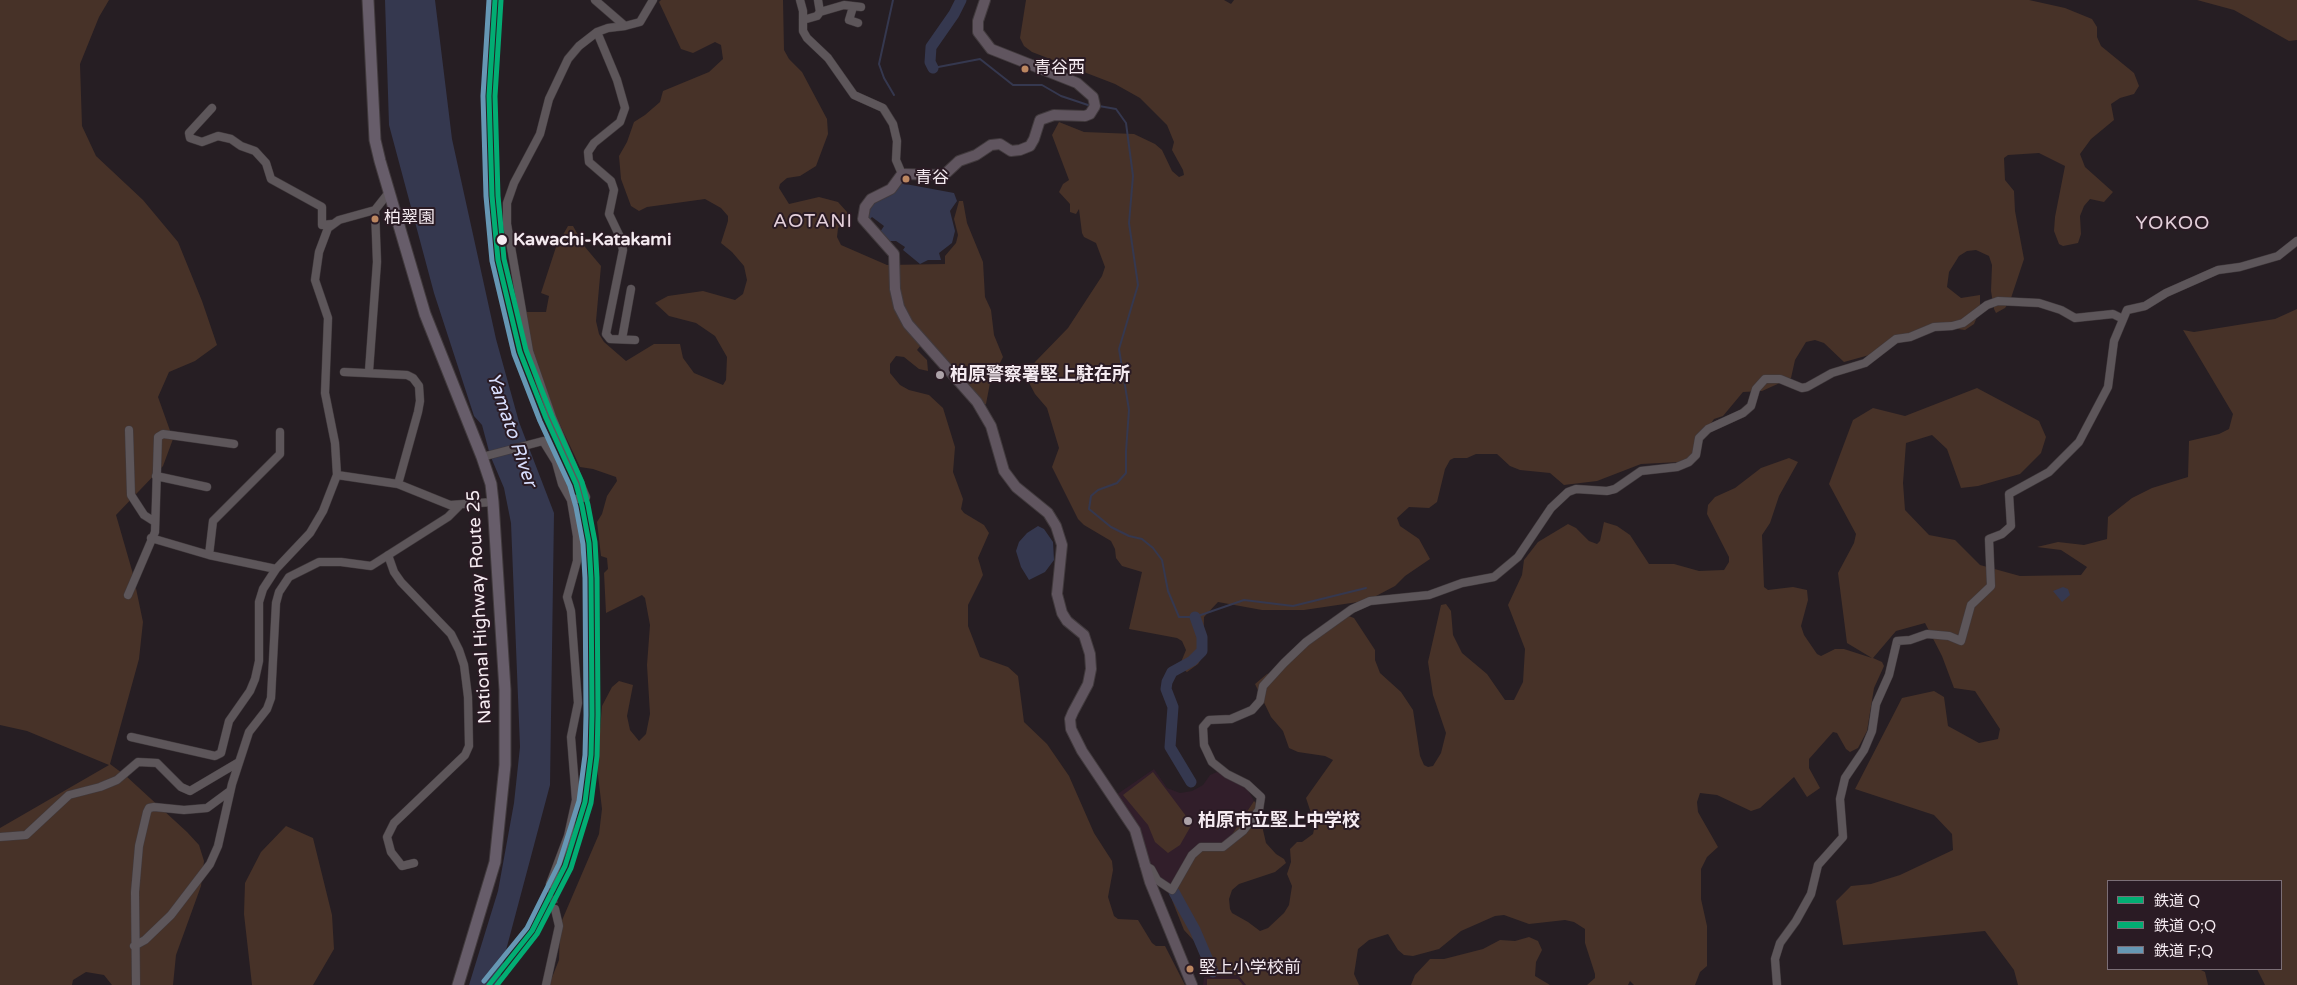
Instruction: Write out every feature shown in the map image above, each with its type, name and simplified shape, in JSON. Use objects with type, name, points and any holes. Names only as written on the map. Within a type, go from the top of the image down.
[{"type":"highway","name":"National Highway Route 25","points":[[368,0],[375,140],[426,314],[487,455],[493,502],[505,690],[504,765],[494,862],[458,985]]},
{"type":"main road","points":[[985,0],[978,21],[978,32],[991,48],[1077,83],[1093,97],[1095,106],[1085,116],[1054,115],[1040,120],[1030,146],[1020,150],[1011,151],[1000,144],[991,145],[976,156],[959,161],[944,175],[902,174],[891,190],[871,199],[865,206],[863,219],[894,254],[895,289],[899,307],[908,324],[977,402],[991,426],[1004,471],[1016,488],[1048,513],[1056,526],[1062,545],[1058,600],[1062,614],[1067,621],[1084,635],[1090,654],[1091,669],[1088,684],[1073,712],[1070,720],[1071,729],[1082,751],[1135,830],[1144,865],[1192,985]]},
{"type":"street","points":[[595,0],[625,26]]},
{"type":"street","points":[[571,500],[586,497],[552,417],[529,352],[520,310],[507,224],[507,203],[514,183],[540,134],[549,100],[560,73],[578,46],[597,32],[640,22],[653,0]]},
{"type":"street","points":[[800,0],[803,31],[807,38],[828,58],[854,95],[883,108],[893,124],[897,141],[896,160],[902,174]]},
{"type":"street","points":[[818,0],[820,12]]},
{"type":"street","points":[[803,20],[817,16],[820,12],[844,5],[857,7],[849,20],[858,23]]},
{"type":"street","points":[[597,32],[617,80],[625,108],[620,122],[594,142],[588,152],[589,162],[611,181],[614,190],[609,214],[620,237],[623,250],[606,334],[610,339],[635,340]]},
{"type":"street","points":[[212,108],[189,134],[190,138],[202,142],[218,136],[231,139],[242,146],[256,151],[266,163],[271,179],[322,207],[322,225],[334,224]]},
{"type":"street","points":[[369,371],[377,262],[375,210],[390,191]]},
{"type":"street","points":[[131,737],[215,756],[221,754],[229,721],[250,691],[255,679],[259,661],[260,602],[263,589],[276,569],[310,533],[323,511],[337,475],[335,443],[324,393],[328,318],[315,280],[318,252],[328,228],[354,214],[375,210]]},
{"type":"street","points":[[1777,985],[1775,959],[1780,943],[1796,921],[1811,894],[1818,865],[1843,837],[1840,799],[1845,778],[1864,750],[1872,730],[1876,704],[1889,674],[1897,641],[1910,640],[1927,634],[1949,636],[1961,640],[1971,605],[1991,586],[1989,539],[2002,534],[2011,526],[2009,494],[2049,472],[2079,442],[2108,387],[2114,341],[2127,310],[2145,306],[2166,293],[2218,270],[2240,267],[2278,256],[2297,241]]},
{"type":"street","points":[[622,339],[631,289]]},
{"type":"street","points":[[1144,865],[1151,869],[1157,880],[1172,890],[1192,855],[1201,848],[1223,847],[1243,831],[1258,810],[1261,797],[1247,784],[1227,774],[1212,762],[1204,745],[1203,727],[1209,720],[1231,719],[1252,710],[1260,701],[1264,686],[1284,663],[1306,642],[1352,609],[1370,601],[1429,596],[1462,583],[1494,577],[1518,556],[1551,508],[1568,492],[1576,489],[1607,491],[1615,489],[1641,471],[1678,467],[1689,462],[1696,455],[1699,438],[1708,429],[1743,413],[1751,406],[1756,389],[1765,379],[1780,379],[1802,388],[1807,387],[1832,373],[1865,363],[1892,341],[1910,337],[1934,327],[1952,326],[1962,323],[1987,305],[1998,301],[2039,304],[2061,310],[2075,318],[2113,314],[2123,318]]},
{"type":"street","points":[[344,372],[369,371],[407,375],[413,378],[419,386],[420,401],[418,412],[398,484]]},
{"type":"street","points":[[129,430],[131,495],[144,515],[155,522]]},
{"type":"street","points":[[209,555],[213,521],[280,454],[280,432]]},
{"type":"street","points":[[128,595],[151,538],[155,522],[158,438],[163,434],[234,444]]},
{"type":"street","points":[[487,455],[538,440],[543,441],[571,500],[577,536],[577,561],[567,597],[571,611],[578,703],[571,737],[576,800],[568,836],[550,884]]},
{"type":"street","points":[[337,475],[398,484],[450,505],[459,506],[493,502]]},
{"type":"street","points":[[156,476],[206,487]]},
{"type":"street","points":[[134,946],[145,940],[171,916],[210,864],[218,846],[230,791],[239,762],[250,732],[267,709],[271,698],[276,604],[279,592],[289,577],[319,562],[341,562],[371,566],[448,517],[459,506]]},
{"type":"street","points":[[151,538],[209,555],[276,569]]},
{"type":"street","points":[[388,555],[394,572],[401,582],[451,634],[464,665],[468,698],[469,746],[465,756],[394,823],[387,837],[391,852],[402,866],[414,864]]},
{"type":"street","points":[[0,837],[26,835],[69,795],[100,787],[117,780],[138,762],[156,763],[181,787],[190,790],[239,762]]},
{"type":"street","points":[[136,985],[134,946],[139,846],[149,808],[198,810],[214,804],[230,791]]},
{"type":"street","points":[[546,985],[559,926],[555,909]]},
{"type":"shaded area","points":[[0,0],[109,0],[99,17],[80,64],[82,126],[96,156],[143,200],[178,242],[202,301],[217,345],[195,361],[169,372],[158,397],[173,439],[163,466],[116,515],[133,574],[143,622],[139,659],[110,764],[126,776],[187,832],[199,845],[204,861],[201,886],[176,955],[173,985],[112,985],[104,975],[86,972],[73,980],[72,985],[0,985],[0,828],[109,765],[27,731],[0,725]]},
{"type":"shaded area","points":[[661,0],[783,0],[784,50],[789,59],[802,72],[827,119],[828,134],[816,166],[800,176],[787,178],[780,184],[779,188],[789,204],[819,197],[838,202],[847,212],[848,217],[838,228],[837,237],[841,245],[887,265],[945,264],[945,256],[956,243],[958,235],[954,219],[959,201],[963,201],[967,223],[983,262],[985,297],[991,310],[994,335],[1003,357],[990,383],[986,404],[982,406],[926,339],[917,350],[927,360],[928,371],[919,369],[904,357],[896,356],[890,364],[890,373],[900,385],[909,390],[929,395],[943,408],[955,447],[953,472],[963,499],[961,509],[964,513],[984,525],[989,533],[978,558],[983,575],[968,605],[968,626],[980,657],[1008,667],[1018,676],[1024,722],[1047,744],[1069,776],[1094,833],[1112,861],[1113,870],[1108,897],[1114,916],[1118,919],[1138,920],[1152,943],[1156,946],[1165,946],[1185,985],[549,985],[559,960],[560,925],[599,834],[602,809],[597,767],[602,706],[612,687],[619,681],[633,685],[627,716],[630,730],[639,741],[646,734],[650,714],[647,665],[650,625],[645,598],[642,595],[606,613],[604,573],[608,569],[607,558],[601,556],[597,522],[602,514],[607,496],[617,481],[616,477],[593,469],[580,467],[554,412],[531,344],[525,312],[546,312],[549,296],[541,293],[556,247],[568,226],[573,226],[585,247],[601,266],[596,321],[599,334],[604,342],[626,361],[654,344],[680,344],[683,358],[694,373],[723,385],[726,380],[727,357],[715,336],[696,323],[669,316],[655,303],[668,296],[703,291],[735,300],[743,294],[747,280],[744,266],[721,243],[728,216],[721,208],[705,199],[647,207],[639,211],[631,206],[621,179],[619,156],[627,142],[634,122],[660,102],[663,91],[709,72],[723,59],[721,45],[715,42],[693,53],[681,49],[659,2]]},
{"type":"shaded area","points":[[1026,0],[1224,0],[1231,4],[1234,0],[2029,0],[2065,8],[2092,19],[2097,27],[2097,37],[2101,46],[2134,73],[2139,86],[2134,94],[2120,98],[2111,104],[2114,120],[2091,139],[2080,154],[2085,167],[2113,192],[2104,202],[2090,199],[2084,206],[2080,216],[2081,234],[2078,243],[2063,246],[2059,244],[2054,231],[2065,166],[2039,153],[2008,155],[2004,158],[2005,180],[2014,191],[2015,211],[2024,259],[2010,301],[2005,308],[1996,313],[1994,309],[1991,291],[1992,265],[1989,256],[1976,250],[1967,251],[1959,256],[1949,272],[1947,287],[1961,298],[1980,295],[1980,310],[1974,324],[1965,330],[1937,326],[1873,354],[1844,362],[1824,343],[1815,340],[1806,342],[1795,360],[1791,378],[1762,391],[1743,392],[1723,416],[1714,419],[1703,435],[1701,445],[1688,459],[1679,462],[1641,464],[1597,481],[1564,485],[1550,473],[1520,470],[1510,466],[1497,454],[1476,454],[1467,458],[1454,458],[1450,460],[1445,469],[1437,502],[1429,508],[1409,507],[1397,518],[1400,526],[1419,539],[1430,559],[1405,576],[1395,586],[1376,596],[1358,602],[1304,610],[1262,610],[1218,602],[1204,617],[1203,656],[1198,664],[1187,672],[1179,667],[1186,650],[1182,641],[1177,638],[1129,629],[1142,572],[1122,566],[1116,558],[1115,549],[1111,541],[1084,525],[1078,519],[1052,467],[1059,448],[1047,408],[1035,394],[1026,377],[1035,362],[1068,328],[1102,276],[1105,267],[1096,243],[1084,237],[1082,233],[1079,209],[1076,214],[1070,212],[1070,204],[1059,192],[1063,184],[1069,180],[1052,135],[1059,122],[1084,132],[1134,134],[1155,144],[1162,150],[1172,171],[1179,177],[1184,175],[1183,170],[1172,150],[1174,142],[1167,125],[1140,98],[1115,84],[1032,52],[1024,46],[1020,38]]},
{"type":"shaded area","points":[[2197,0],[2297,0],[2297,40],[2289,41],[2234,10]]},
{"type":"shaded area","points":[[2297,309],[2297,985],[2265,985],[2258,970],[2282,970],[2282,880],[2107,880],[2107,970],[2201,970],[2205,972],[2208,985],[2018,985],[2014,970],[1985,931],[1843,945],[1836,901],[1851,886],[1871,884],[1900,875],[1953,850],[1952,834],[1934,815],[1855,789],[1902,698],[1934,691],[1944,697],[1948,726],[1979,743],[1998,739],[2000,729],[1975,691],[1954,688],[1942,656],[1925,623],[1896,631],[1873,658],[1882,662],[1884,666],[1874,688],[1867,731],[1858,748],[1850,752],[1846,749],[1837,733],[1833,732],[1809,759],[1809,768],[1820,788],[1807,797],[1794,777],[1760,808],[1751,811],[1717,795],[1700,793],[1697,802],[1698,812],[1718,847],[1707,857],[1701,869],[1701,899],[1707,926],[1707,966],[1700,972],[1695,985],[1634,985],[1630,981],[1628,985],[1587,985],[1595,978],[1595,974],[1585,943],[1585,929],[1574,922],[1565,920],[1529,924],[1504,915],[1495,916],[1461,931],[1439,949],[1413,956],[1404,955],[1398,950],[1388,934],[1369,940],[1358,949],[1354,974],[1359,985],[1246,985],[1238,975],[1214,976],[1196,943],[1184,930],[1172,900],[1172,885],[1197,846],[1218,845],[1231,836],[1254,801],[1261,808],[1265,816],[1263,830],[1266,843],[1286,863],[1275,872],[1239,884],[1232,890],[1229,899],[1230,909],[1232,913],[1260,931],[1268,928],[1284,913],[1289,905],[1292,886],[1287,874],[1291,862],[1290,849],[1297,842],[1302,842],[1313,834],[1315,825],[1306,798],[1333,760],[1325,756],[1298,752],[1289,748],[1283,731],[1271,717],[1255,684],[1267,674],[1276,671],[1300,648],[1346,615],[1354,618],[1375,650],[1375,660],[1380,673],[1401,692],[1413,710],[1420,756],[1424,765],[1428,767],[1433,766],[1441,753],[1446,733],[1433,695],[1428,662],[1441,605],[1446,604],[1451,611],[1453,635],[1462,653],[1487,674],[1505,700],[1514,700],[1523,682],[1525,649],[1508,605],[1522,575],[1524,560],[1538,542],[1568,524],[1576,528],[1589,541],[1597,544],[1600,541],[1604,522],[1617,526],[1630,535],[1649,564],[1674,564],[1699,571],[1724,570],[1729,562],[1729,557],[1707,514],[1708,505],[1715,497],[1735,488],[1761,468],[1789,458],[1798,462],[1779,496],[1770,523],[1762,535],[1764,587],[1768,590],[1793,587],[1807,590],[1808,600],[1801,626],[1804,635],[1817,654],[1821,656],[1835,649],[1844,649],[1872,658],[1847,643],[1838,573],[1854,543],[1856,534],[1829,484],[1853,420],[1873,408],[1905,416],[1977,388],[2039,421],[2046,437],[2041,453],[2020,474],[1978,486],[1961,488],[1947,449],[1932,435],[1906,443],[1903,483],[1905,510],[1929,535],[1955,540],[1980,565],[2020,576],[2081,575],[2087,567],[2061,550],[2037,547],[2058,542],[2084,545],[2107,539],[2108,517],[2132,498],[2152,488],[2188,477],[2189,441],[2219,434],[2229,429],[2233,414],[2183,330],[2194,332],[2275,319]]},
{"type":"shaded area","name":"柏原市立堅上中学校","points":[[1154,769],[1167,788],[1180,793],[1192,791],[1203,785],[1210,775],[1217,772],[1245,785],[1254,801],[1231,836],[1172,885],[1159,879],[1147,859],[1139,827],[1116,795]]},
{"type":"shaded area","points":[[1153,772],[1192,824],[1180,845],[1168,853],[1155,842],[1148,825],[1123,795]]},
{"type":"shaded area","points":[[286,826],[313,838],[332,915],[334,949],[313,985],[252,985],[244,914],[245,883],[261,852]]},
{"type":"shaded area","points":[[1529,937],[1538,941],[1542,950],[1536,962],[1535,976],[1550,985],[1411,985],[1415,975],[1430,959],[1444,959],[1483,949],[1500,940],[1515,941]]},
{"type":"shaded area","points":[[1238,975],[1246,985],[1203,985],[1204,977]]},
{"type":"shaded area","points":[[1207,979],[1238,979],[1243,985],[1207,985]]},
{"type":"water","name":"Yamato River","points":[[385,0],[435,0],[452,139],[496,339],[519,422],[554,513],[550,785],[505,954],[499,985],[469,985],[498,891],[514,803],[520,747],[511,523],[504,488],[490,455],[482,425],[474,416],[434,293],[389,125]]},
{"type":"water","points":[[900,183],[954,193],[957,201],[950,211],[955,231],[952,243],[939,253],[941,260],[928,260],[920,264],[903,250],[905,247],[896,241],[890,241],[880,232],[884,226],[872,217],[867,222],[867,208]]},
{"type":"water","points":[[1038,526],[1044,529],[1053,542],[1054,560],[1045,572],[1029,580],[1021,567],[1016,551],[1019,542],[1027,533]]},
{"type":"water","points":[[2063,587],[2068,589],[2070,595],[2062,602],[2053,591]]},
{"type":"waterway","points":[[893,0],[879,64],[884,78],[894,95]]},
{"type":"waterway","points":[[933,68],[930,62],[931,47],[954,14],[961,0]]},
{"type":"waterway","points":[[933,68],[980,59],[1013,85],[1042,85],[1061,96],[1091,106]]},
{"type":"waterway","points":[[1099,106],[1116,109],[1126,123],[1133,176],[1129,223],[1138,285],[1119,349],[1129,410],[1126,473],[1117,483],[1098,490],[1091,496],[1089,509],[1111,527],[1129,536],[1142,539],[1153,548],[1162,560],[1168,591],[1179,617],[1195,617],[1244,600],[1293,606],[1366,588]]},
{"type":"waterway","points":[[1191,782],[1170,747],[1173,707],[1166,689],[1172,672],[1192,661],[1202,651],[1202,637],[1195,617]]},
{"type":"waterway","points":[[1174,892],[1195,930],[1213,972]]},
{"type":"tunnel","points":[[550,884],[555,909]]},
{"type":"rail line","name":"F;Q","points":[[484,981],[527,928],[559,864],[579,801],[585,755],[586,715],[585,578],[583,544],[576,507],[570,486],[540,421],[514,354],[492,261],[486,196],[483,96],[489,0]]},
{"type":"rail line","name":"Q","points":[[489,985],[532,931],[565,866],[585,802],[591,755],[592,715],[591,578],[589,543],[582,506],[576,484],[546,418],[520,352],[498,260],[492,196],[489,96],[495,0]]},
{"type":"rail line","name":"O;Q","points":[[497,985],[537,934],[571,868],[591,803],[597,756],[598,715],[597,578],[595,542],[588,505],[582,482],[552,416],[526,350],[504,259],[498,196],[495,96],[501,0]]},
{"type":"place","name":"青谷西","points":[[1025,69]]},
{"type":"place","name":"青谷","points":[[906,179]]},
{"type":"place","name":"柏翠園","points":[[375,219]]},
{"type":"place","name":"Kawachi-Katakami","points":[[502,240]]},
{"type":"place","name":"柏原警察署堅上駐在所","points":[[940,375]]},
{"type":"place","name":"柏原市立堅上中学校","points":[[1188,821]]},
{"type":"place","name":"堅上小学校前","points":[[1190,969]]},
{"type":"district","name":"AOTANI","points":[[813,222]]},
{"type":"district","name":"YOKOO","points":[[2173,224]]}]
